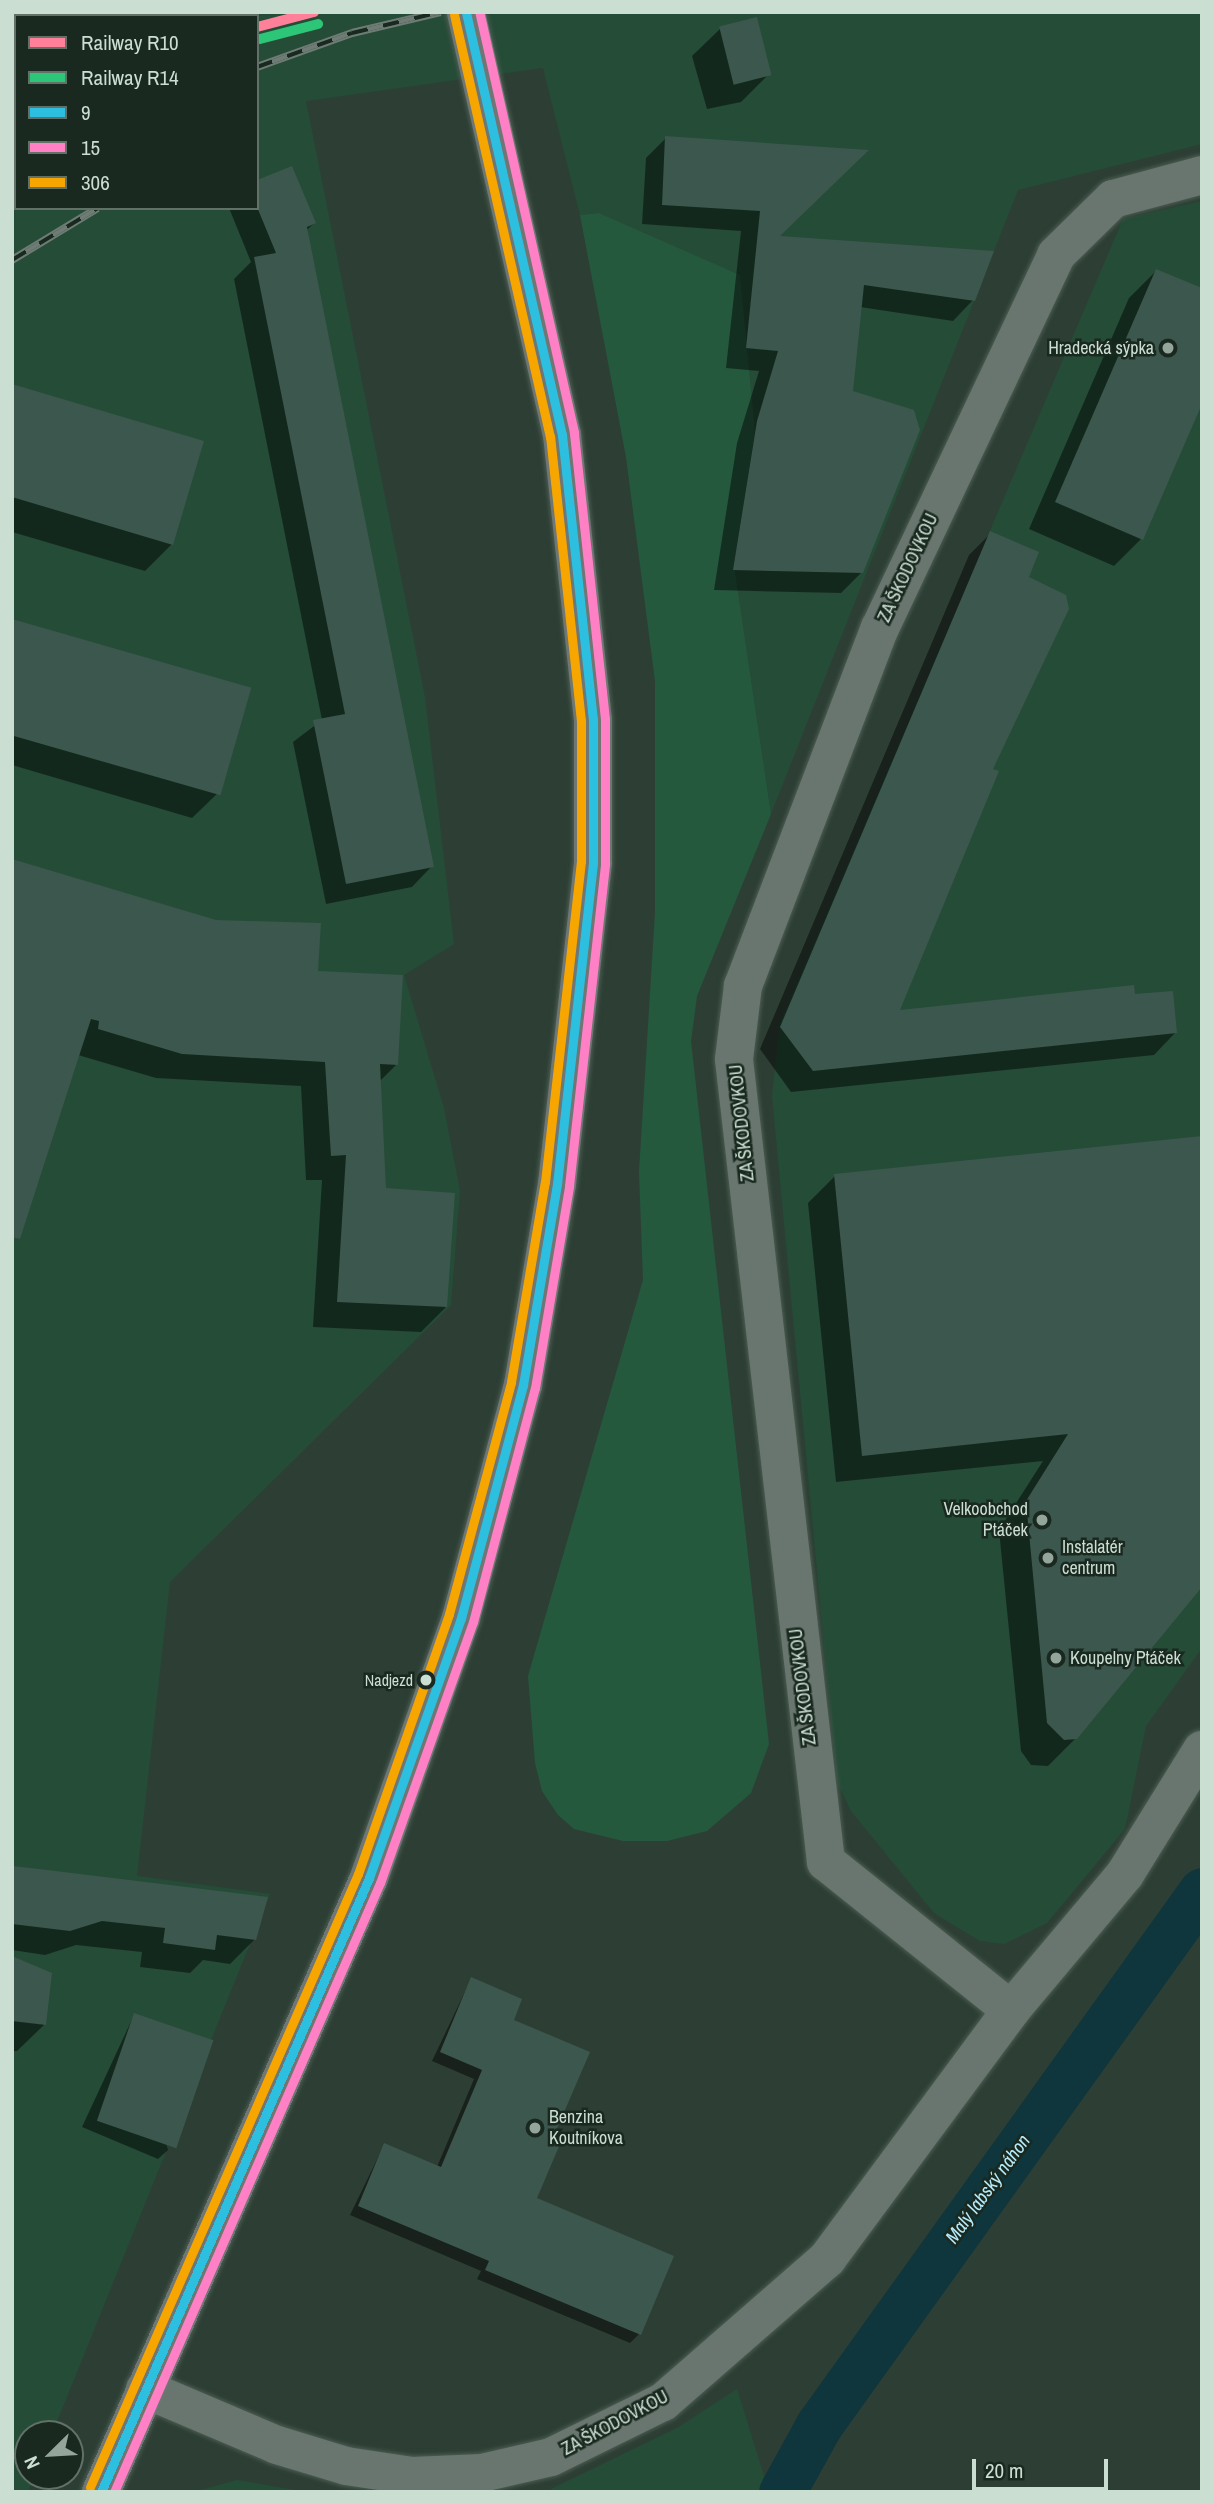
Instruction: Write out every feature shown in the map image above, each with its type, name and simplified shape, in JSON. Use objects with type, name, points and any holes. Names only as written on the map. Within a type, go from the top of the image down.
[{"type":"main road","points":[[101,2492],[369,1878],[461,1618],[523,1385],[573,1068],[595,807],[577,544],[544,339],[466,12]]},
{"type":"street","name":"ZA ŠKODOVKOU","points":[[1011,2010],[826,1862],[734,1059],[743,986],[880,628],[1056,255],[1113,199],[1202,175]]},
{"type":"street","name":"ZA ŠKODOVKOU","points":[[145,2389],[277,2445],[379,2472],[482,2473],[551,2457],[663,2402],[827,2259],[1011,2010],[1125,1874],[1202,1750]]},
{"type":"shaded area","points":[[12,12],[1202,12],[1202,144],[1018,190],[771,814],[734,565],[755,431],[740,275],[599,213],[580,215],[543,68],[306,101],[425,697],[454,944],[404,975],[444,1108],[460,1191],[451,1305],[170,1582],[137,1876],[270,1894],[58,2420],[14,2420],[14,2490],[29,2490],[12,2492]]},
{"type":"shaded area","points":[[1202,201],[1202,1648],[1146,1726],[1125,1829],[1047,1923],[1004,1944],[980,1941],[934,1913],[851,1811],[837,1782],[772,1096],[780,1023],[1123,219]]},
{"type":"shaded area","points":[[599,213],[740,275],[755,431],[734,565],[771,814],[697,996],[691,1041],[769,1744],[751,1793],[707,1831],[667,1841],[623,1841],[574,1829],[558,1815],[542,1791],[535,1763],[528,1676],[643,1280],[639,1172],[655,912],[655,681],[626,457],[580,215]]},
{"type":"shaded area","points":[[737,2389],[769,2492],[545,2492],[677,2428]]},
{"type":"shaded area","points":[[237,2480],[306,2492],[193,2492]]},
{"type":"building","points":[[757,17],[772,75],[734,85],[719,26]]},
{"type":"building","points":[[665,136],[869,150],[780,236],[994,251],[975,301],[864,285],[853,391],[914,410],[920,430],[863,573],[733,570],[757,421],[778,351],[746,348],[760,211],[662,205]]},
{"type":"building","points":[[292,166],[316,223],[307,227],[434,867],[346,884],[313,720],[345,714],[254,257],[276,253],[258,210],[259,179]]},
{"type":"building","points":[[1156,269],[1202,288],[1202,404],[1143,540],[1055,502]]},
{"type":"building","points":[[12,384],[204,441],[173,545],[12,497]]},
{"type":"building","points":[[990,531],[1039,552],[1029,577],[1066,595],[1069,609],[993,769],[999,771],[900,1010],[1134,985],[1135,994],[1173,991],[1177,1033],[813,1071],[780,1027]]},
{"type":"building","points":[[12,619],[251,688],[220,795],[12,736]]},
{"type":"building","points":[[12,859],[216,920],[321,923],[318,971],[403,975],[398,1065],[380,1064],[386,1188],[455,1193],[447,1307],[337,1302],[346,1155],[331,1156],[325,1062],[182,1054],[98,1029],[99,1021],[91,1019],[20,1239],[12,1237]]},
{"type":"building","points":[[1202,1136],[1202,1587],[1077,1739],[1064,1740],[1047,1723],[1026,1501],[1068,1434],[862,1456],[834,1174]]},
{"type":"building","points":[[12,1866],[268,1897],[256,1940],[217,1935],[215,1950],[163,1943],[165,1928],[102,1921],[70,1931],[12,1924]]},
{"type":"building","points":[[12,1956],[52,1973],[46,2025],[12,2021]]},
{"type":"building","points":[[471,1977],[522,1999],[514,2020],[590,2052],[552,2140],[560,2144],[537,2198],[674,2256],[641,2335],[485,2270],[489,2261],[358,2206],[384,2143],[441,2167],[482,2070],[440,2052]]},
{"type":"building","points":[[134,2013],[213,2040],[176,2148],[97,2121]]},
{"type":"waterway","name":"Malý labský náhon","points":[[782,2492],[819,2425],[1202,1891]]},
{"type":"railway","points":[[259,66],[352,33],[441,12]]},
{"type":"railway","points":[[12,260],[95,210]]},
{"type":"rail line","name":"R10","points":[[259,26],[314,12]]},
{"type":"rail line","name":"R14","points":[[260,39],[318,24]]},
{"type":"transit line","name":"9","points":[[101,2492],[369,1878],[461,1618],[523,1385],[557,1184],[593,862],[593,720],[562,435],[466,12]]},
{"type":"transit line","name":"15","points":[[114,2492],[380,1883],[473,1622],[535,1388],[569,1186],[605,863],[605,719],[574,432],[479,12]]},
{"type":"transit line","name":"306","points":[[90,2487],[358,1874],[449,1614],[511,1382],[545,1182],[581,861],[581,721],[550,437],[454,15]]},
{"type":"place","name":"Hradecká sýpka","points":[[1168,348]]},
{"type":"place","name":"Velkoobchod Ptáček","points":[[1042,1520]]},
{"type":"place","name":"Instalatér centrum","points":[[1048,1558]]},
{"type":"place","name":"Koupelny Ptáček","points":[[1056,1658]]},
{"type":"place","name":"Nadjezd","points":[[426,1680]]},
{"type":"place","name":"Benzina Koutníkova","points":[[535,2128]]}]
